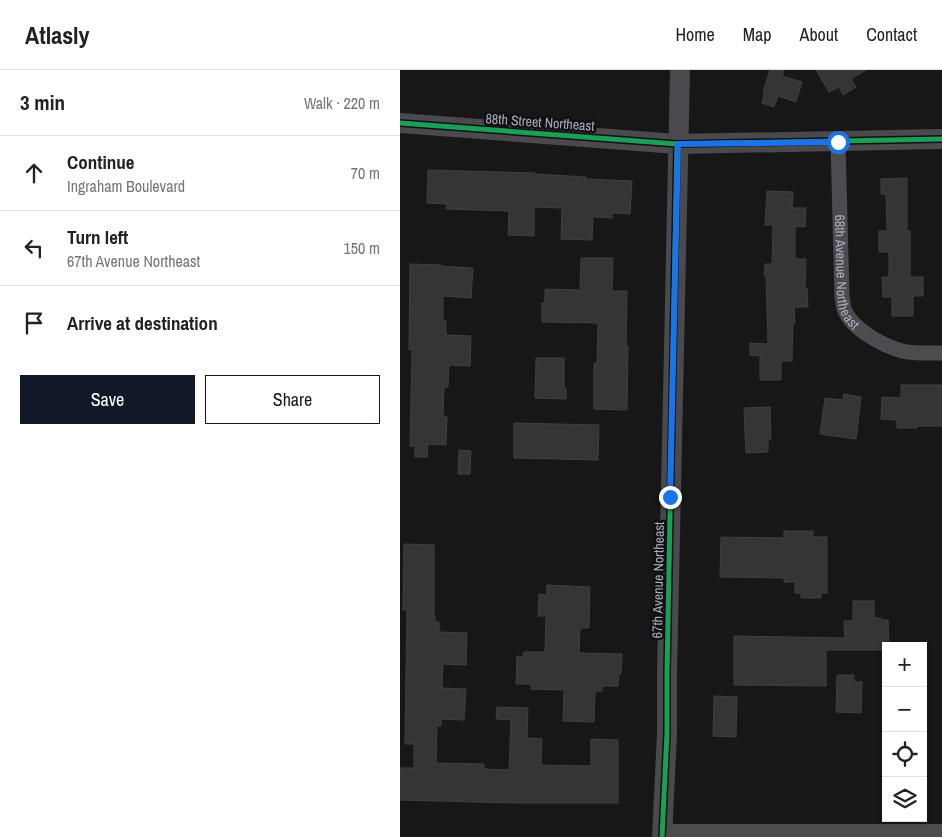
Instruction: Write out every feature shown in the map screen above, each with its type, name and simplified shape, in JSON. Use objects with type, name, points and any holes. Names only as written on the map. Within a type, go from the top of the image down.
[{"type":"main road","name":"67th Avenue Northeast","points":[[662,835],[667,733],[666,685],[680,70]]},
{"type":"main road","name":"88th Street Northeast","points":[[400,123],[678,144],[942,139]]},
{"type":"street","name":"68th Avenue Northeast","points":[[838,142],[842,296],[846,312],[858,328],[879,341],[902,351],[942,353]]},
{"type":"street","points":[[662,835],[942,834]]},
{"type":"building","points":[[770,70],[784,70],[782,76],[802,82],[796,102],[778,96],[774,107],[762,103],[765,92],[763,92]]},
{"type":"building","points":[[816,70],[866,70],[851,79],[856,87],[843,95],[839,87],[829,92]]},
{"type":"building","points":[[428,170],[535,173],[586,177],[586,179],[632,181],[630,214],[612,213],[612,218],[593,217],[592,240],[561,239],[562,208],[534,207],[534,236],[508,235],[509,211],[446,209],[447,204],[427,203]]},
{"type":"building","points":[[907,178],[907,231],[910,231],[910,277],[923,277],[923,296],[913,296],[913,316],[892,316],[892,297],[883,297],[882,277],[889,277],[889,252],[879,252],[879,231],[887,231],[886,194],[881,194],[881,179]]},
{"type":"building","points":[[767,191],[793,192],[792,208],[806,208],[805,227],[795,226],[795,259],[806,259],[805,288],[807,288],[808,307],[794,307],[795,322],[793,323],[792,361],[781,361],[781,380],[760,380],[760,356],[750,355],[750,343],[768,344],[766,276],[764,276],[765,264],[772,264],[773,225],[765,225]]},
{"type":"building","points":[[581,258],[613,258],[612,291],[627,291],[627,410],[594,409],[594,363],[597,363],[598,323],[542,322],[542,303],[545,303],[545,289],[580,290]]},
{"type":"building","points":[[410,264],[473,268],[471,298],[443,296],[443,321],[446,321],[446,335],[471,336],[470,366],[449,365],[448,387],[444,387],[443,416],[447,417],[446,445],[428,444],[427,457],[415,457],[415,446],[410,446],[412,350],[409,350]]},
{"type":"building","points":[[536,358],[564,358],[566,399],[535,398]]},
{"type":"building","points":[[901,385],[942,385],[942,426],[897,428],[897,420],[881,419],[882,397],[901,398]]},
{"type":"building","points":[[844,394],[861,397],[856,439],[820,434],[825,398],[843,400]]},
{"type":"building","points":[[770,407],[771,439],[768,439],[768,452],[746,453],[744,408]]},
{"type":"building","points":[[514,423],[599,425],[598,460],[514,458]]},
{"type":"building","points":[[459,450],[471,451],[470,474],[458,474]]},
{"type":"building","points":[[784,531],[813,531],[813,537],[827,537],[827,593],[821,593],[821,598],[801,598],[801,593],[795,593],[795,582],[784,582],[784,578],[720,577],[721,537],[784,538]]},
{"type":"building","points":[[404,544],[434,545],[435,622],[439,622],[439,632],[467,633],[466,665],[443,664],[442,688],[466,689],[464,720],[441,719],[441,726],[437,726],[436,763],[484,764],[484,769],[509,770],[511,720],[496,719],[497,707],[528,708],[527,738],[542,739],[541,765],[591,766],[591,739],[618,740],[618,803],[400,800],[400,768],[414,768],[414,744],[405,744],[407,610],[403,610]]},
{"type":"building","points":[[547,585],[590,587],[589,628],[580,628],[579,653],[622,654],[618,686],[602,686],[602,691],[595,691],[594,722],[563,721],[564,690],[531,689],[531,684],[516,684],[517,656],[523,657],[524,652],[545,652],[546,616],[538,616],[539,594],[547,595]]},
{"type":"building","points":[[853,601],[874,601],[874,618],[888,620],[889,642],[882,642],[882,650],[826,650],[826,686],[734,685],[734,636],[845,638],[844,621],[853,621]]},
{"type":"building","points":[[837,675],[854,675],[854,682],[862,682],[861,713],[836,712]]},
{"type":"building","points":[[714,696],[737,697],[736,737],[713,736]]},
{"type":"cycle path","points":[[400,123],[677,144],[942,139]]},
{"type":"cycle path","points":[[662,837],[667,733],[677,144]]},
{"type":"route","points":[[670,497],[678,144],[838,142]]}]
